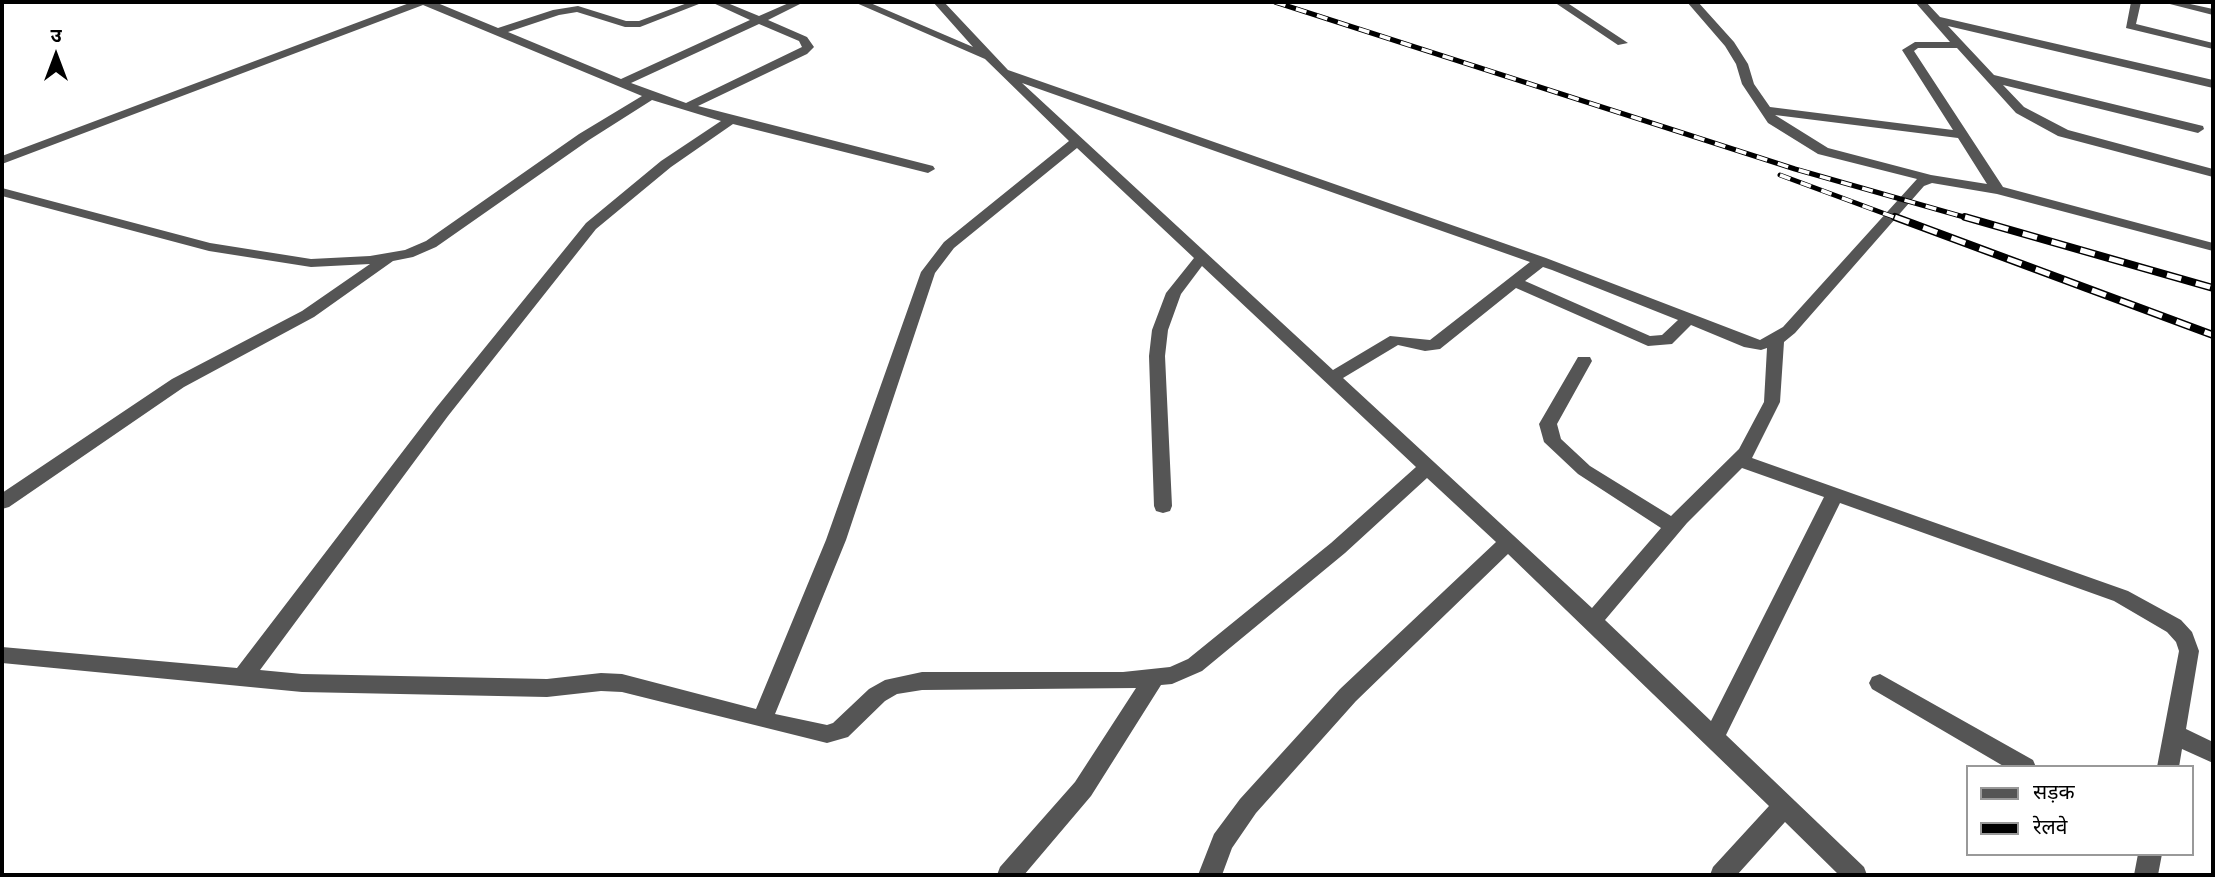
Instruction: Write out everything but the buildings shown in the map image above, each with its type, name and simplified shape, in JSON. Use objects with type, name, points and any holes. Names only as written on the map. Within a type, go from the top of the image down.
[{"type":"street","points":[[2,160],[423,2],[651,96],[731,120],[928,169]]},
{"type":"street","points":[[498,32],[568,9],[587,10],[625,24],[640,24],[699,2]]},
{"type":"street","points":[[687,107],[803,52],[808,47],[803,39],[716,2]]},
{"type":"street","points":[[620,84],[799,2]]},
{"type":"street","points":[[859,2],[991,59]]},
{"type":"street","points":[[938,2],[1004,73],[1593,621],[1855,875]]},
{"type":"street","points":[[1559,2],[1622,43]]},
{"type":"street","points":[[1692,2],[1730,44],[1763,110],[1783,128],[1823,151],[1931,179],[1998,190],[2213,247]]},
{"type":"street","points":[[1920,2],[2020,110],[2044,125],[2120,150],[2213,173]]},
{"type":"street","points":[[2136,2],[2130,26],[2213,46]]},
{"type":"street","points":[[2167,2],[2213,12]]},
{"type":"street","points":[[1938,20],[2213,84]]},
{"type":"street","points":[[1960,45],[1915,45],[1908,50],[1998,190]]},
{"type":"street","points":[[1004,73],[1541,261],[1687,320],[1761,345],[1776,340],[1789,330],[1919,183],[1931,179]]},
{"type":"street","points":[[1991,78],[2197,129]]},
{"type":"street","points":[[2,192],[209,247],[258,256],[339,264],[390,257],[408,254],[431,244],[584,137],[651,96]]},
{"type":"street","points":[[1763,110],[1963,135]]},
{"type":"street","points":[[242,678],[442,412],[591,226],[627,194],[731,120]]},
{"type":"street","points":[[762,720],[836,540],[928,272],[949,245],[1001,200],[1077,141]]},
{"type":"street","points":[[2,502],[178,383],[321,307],[390,257]]},
{"type":"street","points":[[1163,506],[1157,356],[1160,330],[1174,293],[1202,257]]},
{"type":"street","points":[[1331,378],[1396,340],[1434,345],[1541,261]]},
{"type":"street","points":[[1514,282],[1648,341],[1666,340],[1687,320]]},
{"type":"street","points":[[1593,621],[1673,527],[1739,460],[1763,425],[1772,402],[1776,340]]},
{"type":"street","points":[[1584,361],[1548,424],[1553,442],[1584,470],[1673,527]]},
{"type":"street","points":[[1739,460],[2121,596],[2158,614],[2185,638],[2189,651],[2168,765]]},
{"type":"street","points":[[2,655],[302,684],[511,688],[622,683],[762,720],[827,734],[839,730],[877,695],[893,687],[922,681],[1153,680],[1195,665],[1338,548],[1428,467]]},
{"type":"street","points":[[1714,738],[1835,494]]},
{"type":"street","points":[[1210,875],[1222,842],[1248,806],[1348,695],[1508,542]]},
{"type":"street","points":[[1009,875],[1083,789],[1153,680]]},
{"type":"street","points":[[1880,684],[2022,765]]},
{"type":"street","points":[[2174,734],[2213,753]]},
{"type":"street","points":[[1722,875],[1784,806]]},
{"type":"railway","points":[[1275,2],[1795,169],[1971,219]]},
{"type":"railway","points":[[1780,175],[1899,219]]},
{"type":"railway","points":[[1895,217],[2213,335]]},
{"type":"railway","points":[[1965,217],[2213,288]]}]
